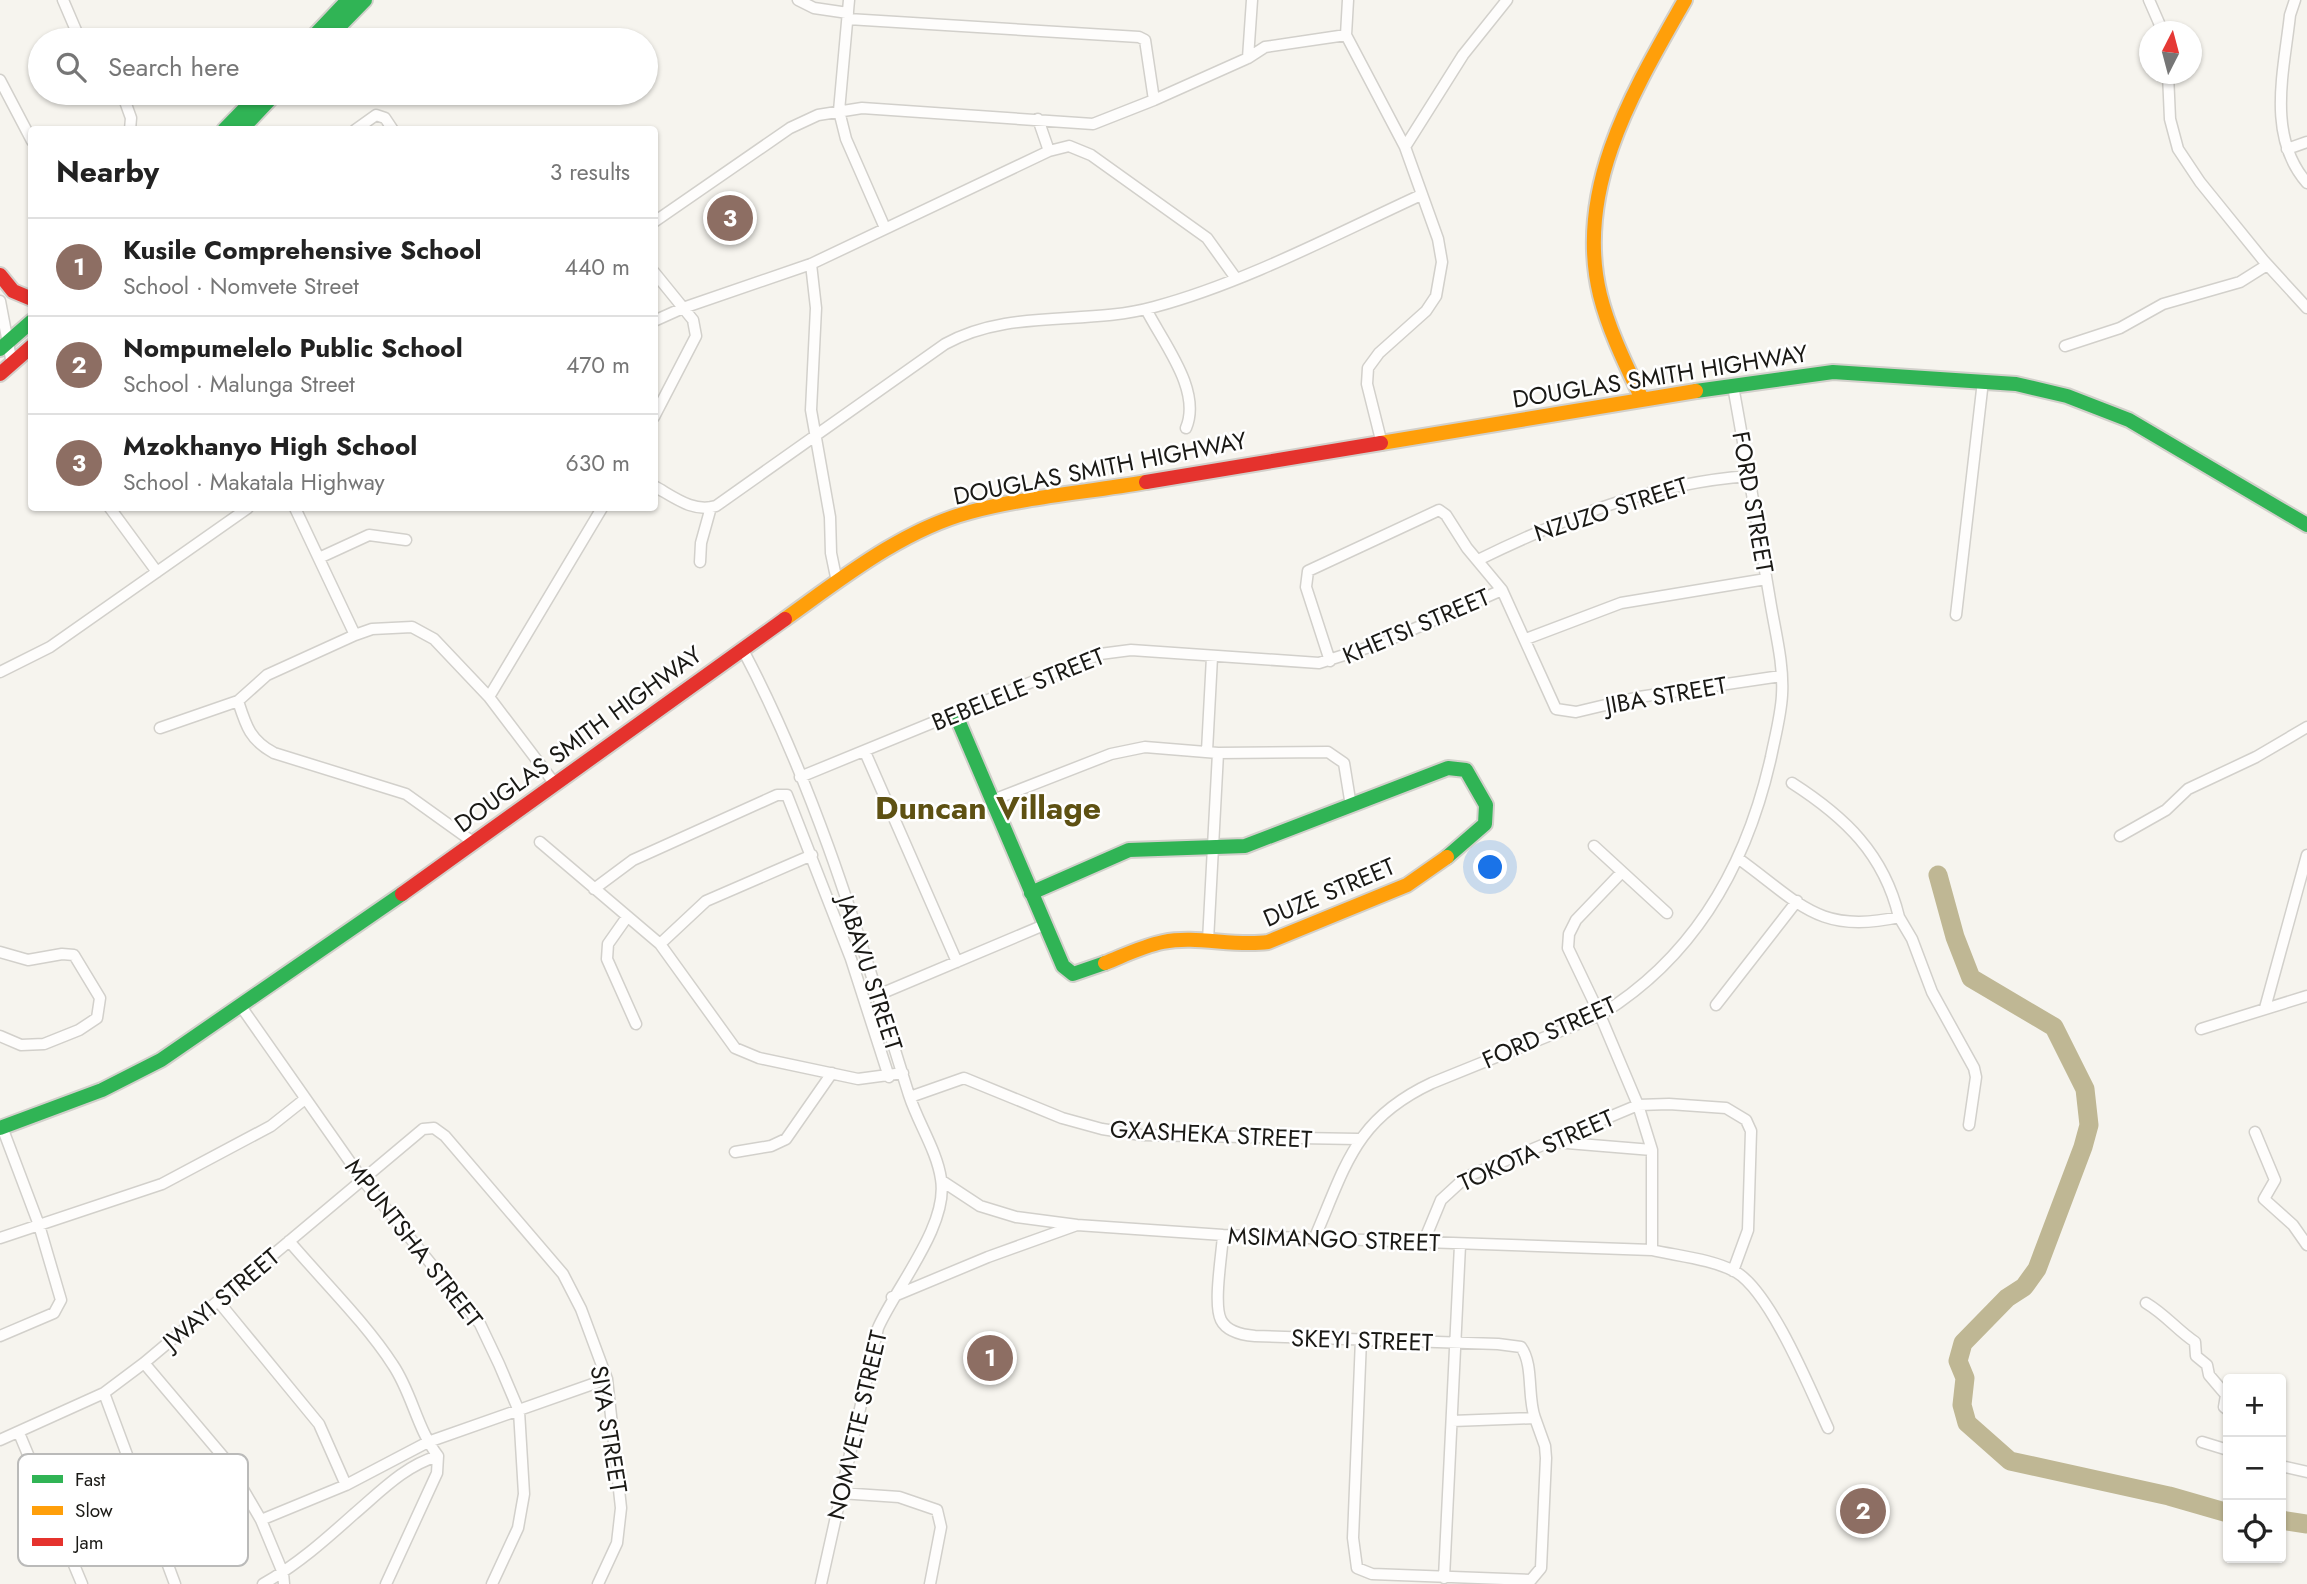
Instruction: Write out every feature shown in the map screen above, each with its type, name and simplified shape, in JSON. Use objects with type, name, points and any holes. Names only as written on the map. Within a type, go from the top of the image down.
[{"type":"street","points":[[62,0],[75,28]]},
{"type":"street","points":[[321,28],[348,0]]},
{"type":"street","points":[[338,28],[365,0]]},
{"type":"street","points":[[798,0],[814,8],[848,16],[1139,37],[1145,40],[1149,51],[1154,100]]},
{"type":"street","points":[[849,0],[839,111],[846,139],[885,228]]},
{"type":"street","points":[[1248,58],[1252,0]]},
{"type":"street","points":[[1348,0],[1346,35],[1405,147],[1441,252],[1442,277],[1436,296],[1426,311],[1370,362],[1367,384],[1382,444]]},
{"type":"street","points":[[1405,147],[1463,55],[1507,0]]},
{"type":"street","points":[[1642,399],[1615,339],[1597,281],[1593,246],[1594,215],[1604,161],[1614,133],[1685,0]]},
{"type":"street","points":[[2149,0],[2158,21]]},
{"type":"street","points":[[2295,0],[2290,15],[2280,114],[2287,149],[2297,172],[2307,183]]},
{"type":"street","points":[[658,219],[790,128],[810,118],[862,108],[1093,124],[1248,58],[1265,47],[1346,35]]},
{"type":"street","points":[[0,80],[28,133]]},
{"type":"street","points":[[2168,84],[2170,119],[2178,149],[2200,182],[2267,265],[2307,308]]},
{"type":"street","points":[[126,105],[131,118],[130,126]]},
{"type":"street","points":[[228,126],[248,105]]},
{"type":"street","points":[[245,126],[265,105]]},
{"type":"street","points":[[361,126],[376,115],[385,118],[390,126]]},
{"type":"street","points":[[1038,119],[1049,151]]},
{"type":"street","points":[[2287,149],[2307,142]]},
{"type":"street","points":[[658,319],[811,264],[885,228],[916,217],[1049,151],[1069,146],[1091,155],[1207,238],[1235,278]]},
{"type":"street","points":[[658,488],[691,506],[711,507],[945,344],[973,329],[1030,320],[1146,309],[1235,278],[1420,195]]},
{"type":"street","points":[[811,264],[816,308],[810,397],[830,517],[831,553],[837,582]]},
{"type":"street","points":[[2065,346],[2120,328],[2163,304],[2240,282],[2267,265]]},
{"type":"street","points":[[0,275],[13,291],[28,297]]},
{"type":"street","points":[[658,277],[696,324],[696,336],[658,409]]},
{"type":"street","points":[[0,301],[6,369]]},
{"type":"street","points":[[1146,309],[1188,387],[1191,408],[1186,428]]},
{"type":"street","points":[[4,346],[28,325]]},
{"type":"street","points":[[6,369],[28,350]]},
{"type":"street","name":"DOUGLAS SMITH HIGHWAY","points":[[1,1128],[84,1099],[128,1080],[348,931],[837,582],[915,534],[970,512],[1642,399],[1833,372],[2016,384],[2067,396],[2129,420],[2307,525]]},
{"type":"street","points":[[1956,615],[1979,381]]},
{"type":"street","name":"FORD STREET","points":[[1315,1237],[1358,1139],[1408,1095],[1600,1015],[1625,1000],[1665,965],[1713,904],[1739,859],[1767,774],[1782,695],[1766,579],[1733,386]]},
{"type":"street","name":"NZUZO STREET","points":[[1478,560],[1549,526],[1635,496],[1708,479],[1749,476]]},
{"type":"street","points":[[699,562],[711,507]]},
{"type":"street","points":[[1330,661],[1306,587],[1306,575],[1311,567],[1439,510],[1446,514],[1502,590],[1526,639],[1621,603],[1766,579]]},
{"type":"street","points":[[112,511],[157,572]]},
{"type":"street","points":[[0,672],[50,647],[244,511]]},
{"type":"street","points":[[296,511],[355,635]]},
{"type":"street","points":[[489,697],[600,511]]},
{"type":"street","points":[[319,558],[369,535],[406,540]]},
{"type":"street","name":"KHETSI STREET","points":[[1330,661],[1382,643],[1502,590]]},
{"type":"street","points":[[160,728],[238,701],[267,675],[355,635],[385,628],[412,627],[423,631],[489,697],[555,784]]},
{"type":"street","name":"JIBA STREET","points":[[1526,639],[1553,706],[1566,712],[1781,676]]},
{"type":"street","name":"JABAVU STREET","points":[[743,649],[771,703],[800,777],[878,995],[910,1097],[942,1181]]},
{"type":"street","name":"BEBELELE STREET","points":[[800,777],[1111,651],[1297,663],[1330,661]]},
{"type":"street","points":[[1208,941],[1214,849],[1212,657]]},
{"type":"street","points":[[238,701],[247,729],[258,744],[274,753],[407,794],[473,842]]},
{"type":"street","points":[[878,995],[1044,925],[955,712]]},
{"type":"street","points":[[2120,836],[2166,810],[2188,789],[2256,757],[2307,727]]},
{"type":"street","points":[[993,800],[1128,749],[1328,752],[1344,763],[1351,806],[1245,846],[1129,850],[1031,893]]},
{"type":"street","points":[[865,752],[957,962]]},
{"type":"street","name":"DUZE STREET","points":[[1044,925],[1063,966],[1073,974],[1084,973],[1153,944],[1208,941],[1262,944],[1392,893],[1465,844],[1485,824],[1486,805],[1466,771],[1454,767],[1439,770],[1351,806]]},
{"type":"street","points":[[1792,783],[1836,812],[1864,841],[1882,870],[1932,992],[1974,1068],[1976,1077],[1969,1125]]},
{"type":"street","points":[[594,889],[633,860],[778,795],[790,797],[851,959],[889,1077]]},
{"type":"street","points":[[540,842],[660,944],[735,1048],[760,1058],[858,1079],[889,1077],[903,1073]]},
{"type":"street","points":[[1594,846],[1667,913]]},
{"type":"street","points":[[660,944],[706,901],[812,855]]},
{"type":"street","points":[[2265,1008],[2307,855]]},
{"type":"street","points":[[1739,859],[1823,919],[1867,924],[1899,917]]},
{"type":"street","points":[[1621,873],[1576,920],[1567,941],[1571,960],[1600,1015],[1638,1105],[1652,1150],[1652,1250]]},
{"type":"street","points":[[1716,1005],[1797,901]]},
{"type":"street","points":[[627,916],[608,944],[607,959],[610,972],[636,1024]]},
{"type":"street","points":[[0,952],[28,960],[62,954],[74,956],[94,984],[100,1012],[91,1024],[44,1044],[22,1045],[0,1036]]},
{"type":"street","points":[[2201,1029],[2307,996]]},
{"type":"street","name":"MPUNTSHA STREET","points":[[240,1005],[362,1179],[480,1324],[519,1411],[523,1507],[518,1528],[492,1584]]},
{"type":"street","points":[[735,1152],[771,1146],[786,1139],[832,1073]]},
{"type":"street","name":"GXASHEKA STREET","points":[[910,1097],[964,1078],[1062,1118],[1101,1129],[1141,1135],[1358,1139]]},
{"type":"street","points":[[0,1238],[162,1184],[271,1126],[305,1099]]},
{"type":"street","points":[[1638,1105],[1726,1108],[1746,1120],[1752,1145],[1748,1230],[1733,1271],[1749,1282],[1764,1302],[1828,1428]]},
{"type":"street","name":"TOKOTA STREET","points":[[1424,1241],[1448,1191],[1466,1177],[1638,1105]]},
{"type":"street","points":[[0,1336],[54,1313],[60,1305],[60,1295],[39,1225],[1,1128]]},
{"type":"street","name":"SIYA STREET","points":[[423,1129],[433,1128],[445,1136],[563,1274],[581,1309],[607,1379],[621,1508],[617,1543],[598,1584]]},
{"type":"street","name":"JWAYI STREET","points":[[0,1440],[104,1393],[144,1363],[423,1129]]},
{"type":"street","points":[[2255,1132],[2275,1180],[2264,1199],[2292,1225],[2307,1245]]},
{"type":"street","points":[[1552,1142],[1652,1150]]},
{"type":"street","points":[[892,1297],[916,1263],[930,1234],[942,1181]]},
{"type":"street","name":"MSIMANGO STREET","points":[[942,1181],[980,1206],[1016,1217],[1077,1225],[1223,1235],[1652,1250],[1733,1271]]},
{"type":"street","name":"NOMVETE STREET","points":[[821,1584],[878,1328],[892,1297],[988,1257],[1077,1225]]},
{"type":"street","name":"SKEYI STREET","points":[[1223,1235],[1219,1312],[1223,1324],[1231,1330],[1255,1336],[1521,1347],[1527,1359],[1529,1403],[1535,1418]]},
{"type":"street","points":[[289,1241],[391,1361],[406,1386],[428,1442],[438,1456],[437,1474],[386,1584]]},
{"type":"street","points":[[1441,1581],[1460,1245]]},
{"type":"street","points":[[218,1301],[319,1424],[330,1443],[346,1485]]},
{"type":"street","points":[[2146,1303],[2170,1317],[2174,1327],[2194,1342],[2196,1356],[2207,1365],[2209,1375],[2223,1391]]},
{"type":"street","points":[[1361,1339],[1353,1556],[1357,1568],[1363,1572],[1441,1581],[1525,1581],[1536,1577],[1541,1568],[1546,1458],[1545,1446],[1535,1418],[1452,1421]]},
{"type":"street","points":[[144,1363],[221,1454]]},
{"type":"street","points":[[261,1520],[346,1485],[428,1442],[607,1379]]},
{"type":"street","points":[[104,1393],[127,1454]]},
{"type":"street","points":[[19,1433],[28,1454]]},
{"type":"street","points":[[2202,1442],[2223,1448]]},
{"type":"street","points":[[263,1584],[283,1578],[402,1473],[421,1461],[438,1456]]},
{"type":"street","points":[[2286,1467],[2307,1472]]},
{"type":"street","points":[[840,1493],[899,1497],[937,1510],[941,1527],[930,1584]]},
{"type":"street","points":[[248,1498],[261,1520],[283,1578]]},
{"type":"street","points":[[74,1566],[82,1584]]},
{"type":"street","points":[[168,1566],[175,1584]]},
{"type":"waterway","points":[[1938,875],[1955,937],[1971,978],[2054,1027],[2085,1089],[2089,1125],[2037,1269],[2024,1287],[2007,1298],[1963,1343],[1958,1361],[1965,1378],[1962,1405],[1967,1423],[2010,1461],[2169,1496],[2223,1512]]},
{"type":"waterway","points":[[2286,1521],[2307,1524]]},
{"type":"traffic: fast","points":[[321,28],[348,0]]},
{"type":"traffic: fast","points":[[338,28],[365,0]]},
{"type":"traffic: fast","points":[[228,126],[248,105]]},
{"type":"traffic: fast","points":[[245,126],[265,105]]},
{"type":"traffic: fast","points":[[0,349],[28,324]]},
{"type":"traffic: fast","points":[[1696,391],[1833,372],[2016,384],[2067,396],[2129,420],[2307,525]]},
{"type":"traffic: fast","points":[[955,713],[1063,966],[1073,974],[1105,963]]},
{"type":"traffic: fast","points":[[1031,893],[1129,850],[1245,846],[1448,768],[1466,770],[1486,805],[1485,824],[1447,857]]},
{"type":"traffic: fast","points":[[0,1128],[102,1090],[161,1060],[402,894]]},
{"type":"traffic: slow","points":[[1642,399],[1613,335],[1600,295],[1594,255],[1595,216],[1602,178],[1614,141],[1647,69],[1685,0]]},
{"type":"traffic: slow","points":[[1381,443],[1696,391]]},
{"type":"traffic: slow","points":[[785,619],[873,557],[945,520],[1013,502],[1146,482]]},
{"type":"traffic: slow","points":[[1105,963],[1148,946],[1176,940],[1268,942],[1407,885],[1447,857]]},
{"type":"traffic: jam","points":[[0,275],[13,291],[28,297]]},
{"type":"traffic: jam","points":[[0,374],[28,350]]},
{"type":"traffic: jam","points":[[1146,482],[1381,443]]},
{"type":"traffic: jam","points":[[402,894],[785,619]]},
{"type":"place","name":"Mzokhanyo High School","points":[[730,218]]},
{"type":"place","name":"Kusile Comprehensive School","points":[[990,1358]]},
{"type":"place","name":"Nompumelelo Public School","points":[[1863,1511]]},
{"type":"district","name":"Duncan Village","points":[[988,808]]}]
